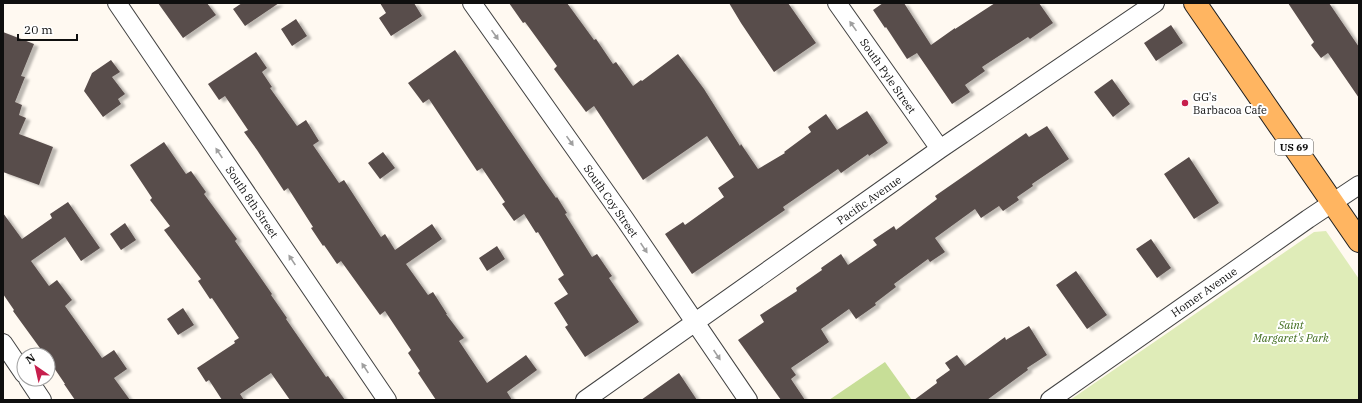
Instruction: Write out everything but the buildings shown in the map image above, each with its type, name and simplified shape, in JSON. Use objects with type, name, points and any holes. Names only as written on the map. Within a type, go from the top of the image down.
[{"type":"main road","name":"US 69","points":[[1195,3],[1359,241]]},
{"type":"street","name":"South 8th Street","points":[[117,3],[387,400]]},
{"type":"street","name":"South Coy Street","points":[[472,3],[619,211],[748,400]]},
{"type":"street","name":"South Pyle Street","points":[[837,3],[940,149]]},
{"type":"street","name":"Pacific Avenue","points":[[585,400],[940,149],[1155,3]]},
{"type":"street","name":"Homer Avenue","points":[[1050,400],[1359,185]]},
{"type":"street","points":[[3,343],[16,362]]},
{"type":"street","points":[[33,387],[42,400]]},
{"type":"green space","name":"Saint Margaret's Park","points":[[1326,231],[1359,279],[1359,400],[1070,400],[1314,232]]},
{"type":"green space","points":[[885,362],[912,400],[829,400]]},
{"type":"place","name":"GG's Barbacoa Cafe","points":[[1185,103]]}]
